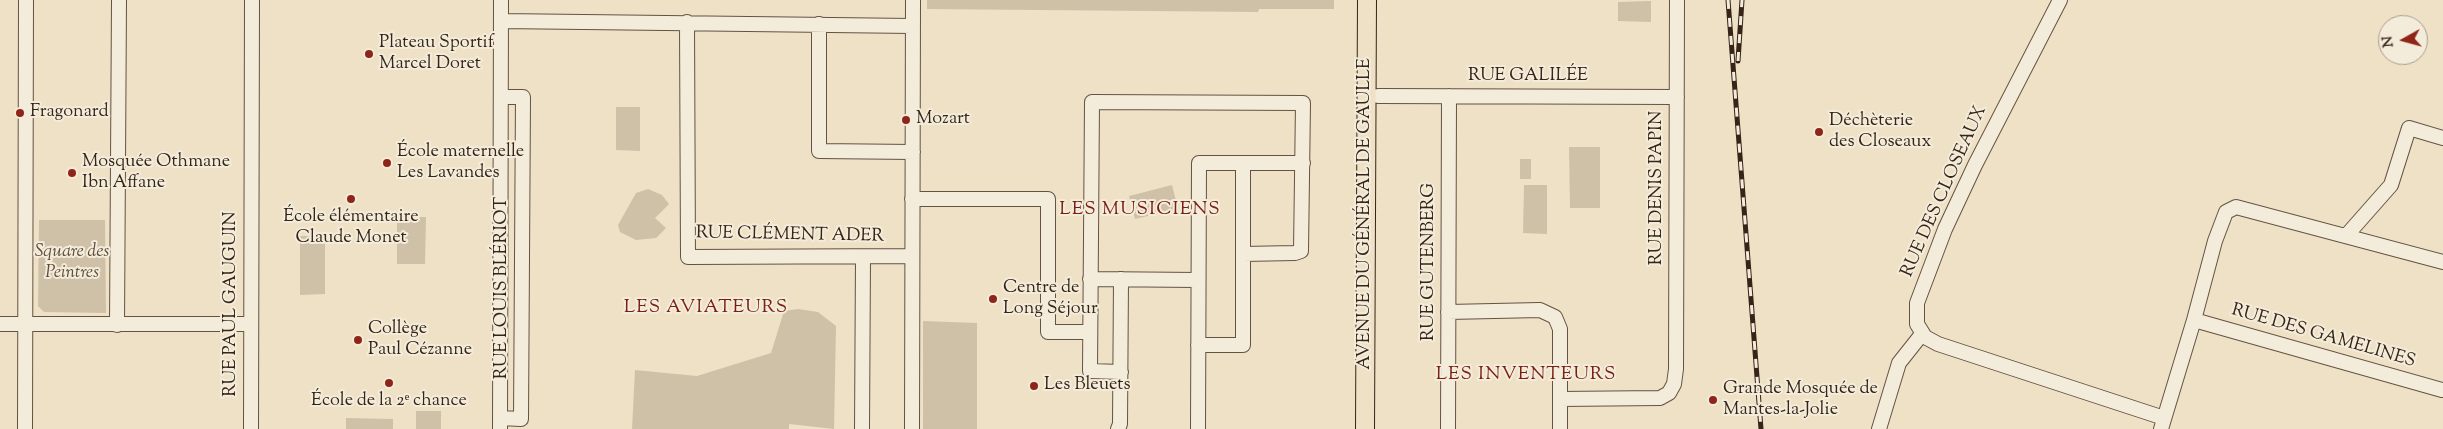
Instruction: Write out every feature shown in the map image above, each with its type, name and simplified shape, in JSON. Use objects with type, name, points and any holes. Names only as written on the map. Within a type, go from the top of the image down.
[{"type":"main road","name":"AVENUE DU GÉNÉRAL DE GAULLE","points":[[1365,429],[1367,0]]},
{"type":"main road","name":"AVENUE DU GÉNÉRAL DE GAULLE","points":[[1377,429],[1378,0]]},
{"type":"street","points":[[25,429],[26,0]]},
{"type":"street","points":[[117,325],[119,0]]},
{"type":"street","name":"RUE PAUL GAUGUIN","points":[[251,429],[252,0]]},
{"type":"street","points":[[500,424],[501,0]]},
{"type":"street","points":[[912,429],[913,0]]},
{"type":"street","name":"RUE DENIS PAPIN","points":[[1560,399],[1660,398],[1670,393],[1676,377],[1677,0]]},
{"type":"street","name":"RUE DES CLOSEAUX","points":[[1922,334],[1917,324],[1915,309],[1931,264],[1975,165],[2060,0]]},
{"type":"street","points":[[501,21],[913,26]]},
{"type":"street","name":"RUE CLÉMENT ADER","points":[[687,22],[688,257],[863,258],[912,256]]},
{"type":"street","points":[[819,24],[819,152],[913,152]]},
{"type":"street","name":"RUE GALILÉE","points":[[1378,96],[1677,97]]},
{"type":"street","name":"RUE GUTENBERG","points":[[1448,429],[1449,96]]},
{"type":"street","name":"RUE LOUIS BLÉRIOT","points":[[500,424],[521,419],[523,123],[523,97],[501,97]]},
{"type":"street","points":[[1121,372],[1090,371],[1092,102],[1303,103],[1301,251],[1295,253],[1243,254]]},
{"type":"street","points":[[2346,236],[2392,185],[2408,128],[2443,138]]},
{"type":"street","points":[[1198,429],[1199,163],[1303,163]]},
{"type":"street","points":[[1198,345],[1243,345],[1243,163]]},
{"type":"street","points":[[912,199],[1048,199],[1048,332],[1090,332]]},
{"type":"street","points":[[1878,429],[1899,362],[1922,334],[1933,342],[1955,351],[2162,424],[2194,320],[2215,240],[2226,212],[2236,207],[2443,262]]},
{"type":"street","points":[[862,429],[863,258]]},
{"type":"street","points":[[1090,279],[1198,280]]},
{"type":"street","points":[[1118,429],[1120,424],[1121,279]]},
{"type":"street","points":[[1448,312],[1540,310],[1555,317],[1560,329],[1560,429]]},
{"type":"street","name":"RUE DES GAMELINES","points":[[2194,320],[2443,390]]},
{"type":"street","points":[[0,324],[251,324]]},
{"type":"green space","points":[[927,0],[1334,0],[1334,9],[1259,9],[1258,12],[927,9]]},
{"type":"green space","points":[[1651,1],[1651,22],[1618,21],[1618,2]]},
{"type":"green space","points":[[616,107],[640,107],[640,151],[616,150]]},
{"type":"green space","points":[[1569,147],[1600,147],[1600,208],[1570,208]]},
{"type":"green space","points":[[1520,159],[1531,159],[1531,179],[1520,179]]},
{"type":"green space","points":[[1172,185],[1178,209],[1135,219],[1129,196]]},
{"type":"green space","points":[[1524,185],[1547,185],[1547,234],[1523,233]]},
{"type":"green space","points":[[648,189],[662,195],[669,204],[655,218],[666,228],[656,238],[636,240],[620,232],[618,225],[636,193]]},
{"type":"green space","points":[[397,217],[426,217],[425,264],[397,264]]},
{"type":"green space","name":"Square des Peintres","points":[[39,220],[105,220],[106,313],[44,312],[38,306]]},
{"type":"green space","points":[[300,236],[325,236],[325,294],[300,295]]},
{"type":"green space","points":[[798,309],[818,312],[836,326],[834,429],[789,424],[789,429],[632,429],[635,370],[697,376],[771,353],[784,311]]},
{"type":"green space","points":[[923,321],[977,323],[977,429],[923,429]]},
{"type":"green space","points":[[416,411],[441,411],[441,429],[416,429]]},
{"type":"green space","points":[[346,418],[393,419],[393,429],[346,429]]},
{"type":"railway","points":[[1728,0],[1761,429]]},
{"type":"railway","points":[[1738,61],[1742,0]]},
{"type":"place","name":"Plateau Sportif Marcel Doret","points":[[369,54]]},
{"type":"place","name":"Fragonard","points":[[20,113]]},
{"type":"place","name":"Mozart","points":[[906,120]]},
{"type":"place","name":"Déchèterie des Closeaux","points":[[1819,132]]},
{"type":"place","name":"École maternelle Les Lavandes","points":[[387,163]]},
{"type":"place","name":"Mosquée Othmane Ibn Affane","points":[[72,173]]},
{"type":"place","name":"École élémentaire Claude Monet","points":[[351,199]]},
{"type":"place","name":"Centre de Long Séjour","points":[[993,299]]},
{"type":"place","name":"Collège Paul Cézanne","points":[[358,340]]},
{"type":"place","name":"École de la 2ᵉ chance","points":[[389,383]]},
{"type":"place","name":"Les Bleuets","points":[[1034,386]]},
{"type":"place","name":"Grande Mosquée de Mantes-la-Jolie","points":[[1713,400]]},
{"type":"district","name":"LES MUSICIENS","points":[[1140,211]]},
{"type":"district","name":"LES AVIATEURS","points":[[706,309]]},
{"type":"district","name":"LES INVENTEURS","points":[[1526,376]]}]
